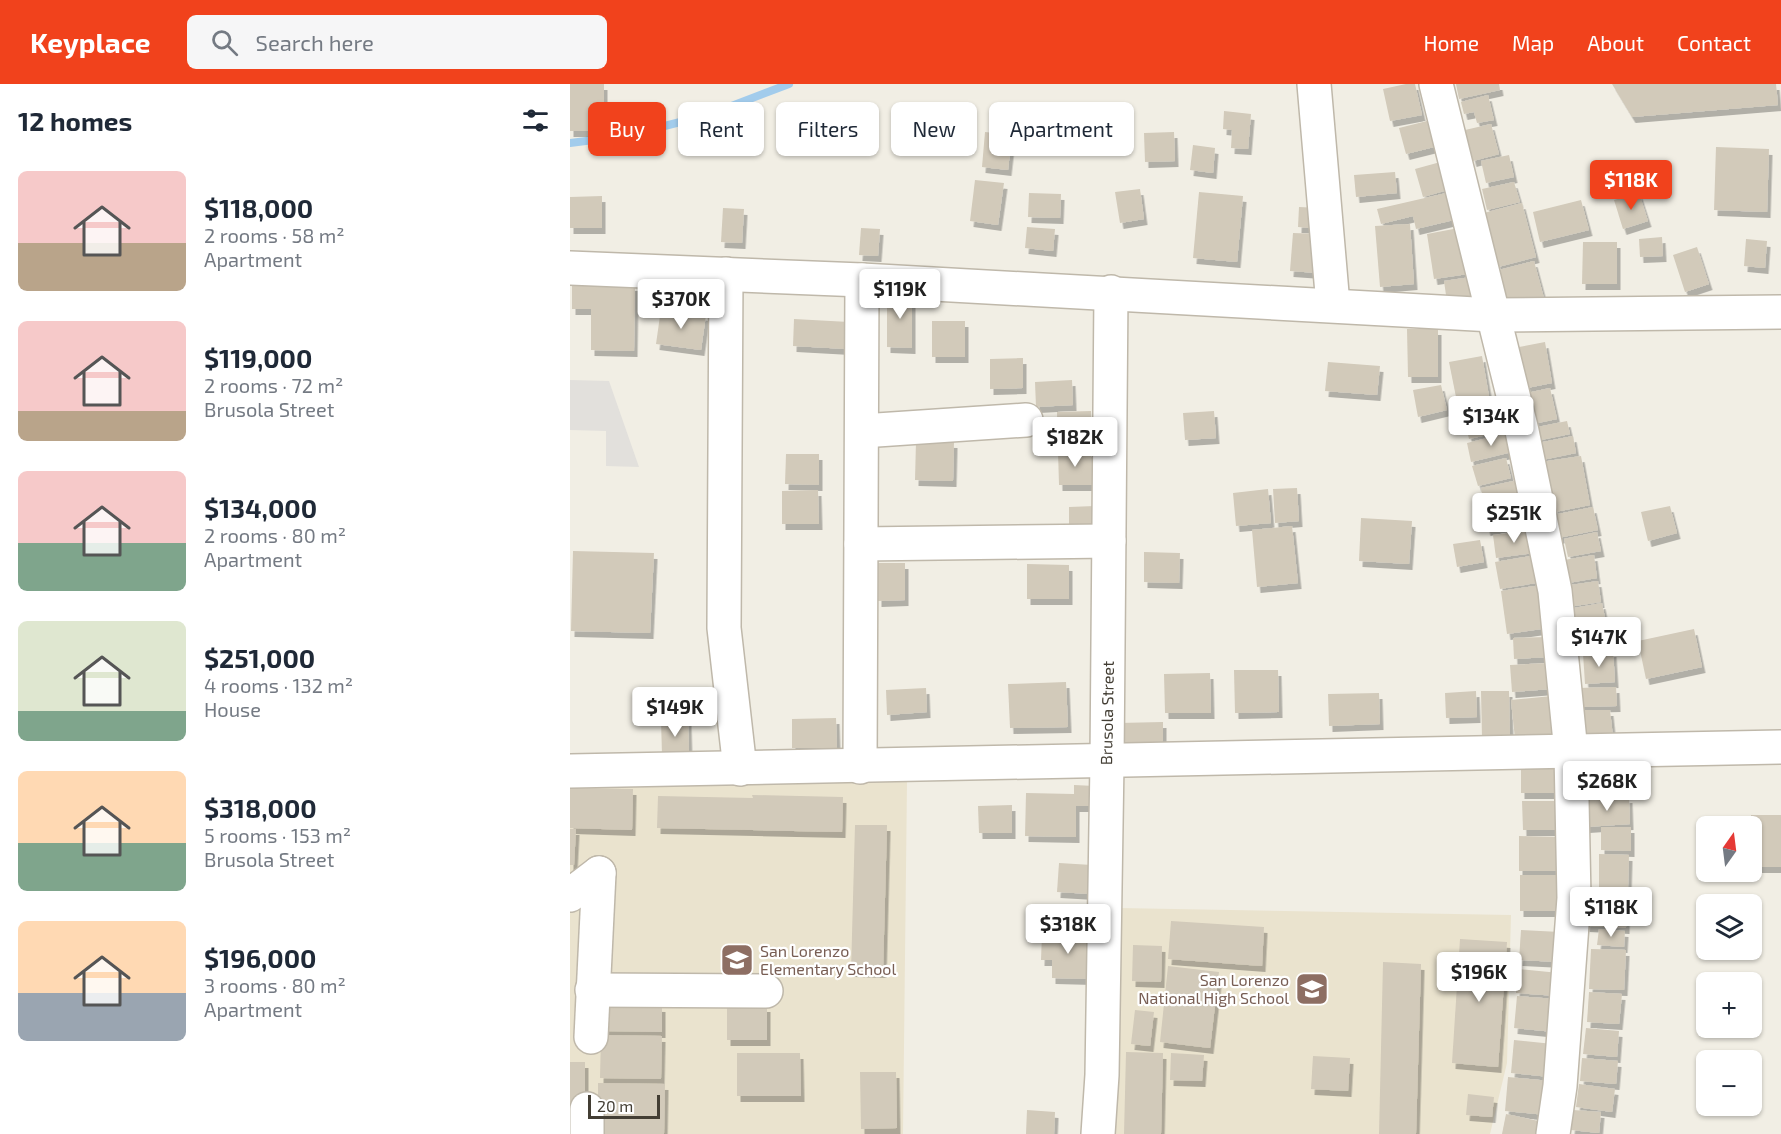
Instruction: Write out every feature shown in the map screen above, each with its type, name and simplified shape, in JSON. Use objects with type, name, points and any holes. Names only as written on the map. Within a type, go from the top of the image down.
[{"type":"street","points":[[1314,84],[1333,305]]},
{"type":"street","points":[[1436,84],[1522,431],[1555,591],[1571,752],[1574,898],[1560,1086],[1553,1134]]},
{"type":"street","points":[[570,268],[1111,292],[1493,315],[1781,312]]},
{"type":"street","points":[[726,274],[724,628],[740,769]]},
{"type":"street","points":[[860,767],[862,280]]},
{"type":"street","name":"Brusola Street","points":[[1098,1134],[1102,1064],[1107,762],[1111,292]]},
{"type":"street","points":[[862,431],[1026,420]]},
{"type":"street","points":[[861,544],[1109,541]]},
{"type":"street","points":[[570,771],[1781,747]]},
{"type":"street","points":[[570,895],[598,873],[591,1037]]},
{"type":"street","points":[[570,917],[595,943]]},
{"type":"street","points":[[592,990],[766,990]]},
{"type":"shaded area","points":[[570,380],[609,381],[639,467],[606,466],[606,431],[570,430]]},
{"type":"shaded area","name":"San Lorenzo Elementary School","points":[[907,782],[903,1134],[570,1134],[570,785]]},
{"type":"shaded area","name":"San Lorenzo National High School","points":[[1119,908],[1511,915],[1507,1063],[1490,1134],[1110,1134]]},
{"type":"building","points":[[570,84],[604,84],[604,102],[588,102],[588,131],[570,131]]},
{"type":"building","points":[[1415,84],[1422,115],[1390,121],[1383,89]]},
{"type":"building","points":[[1456,84],[1499,84],[1500,90],[1459,99]]},
{"type":"building","points":[[1612,84],[1776,84],[1778,105],[1632,117]]},
{"type":"building","points":[[1488,95],[1494,120],[1477,123],[1474,112],[1464,114],[1461,102]]},
{"type":"building","points":[[1224,111],[1251,114],[1248,149],[1231,148],[1232,130],[1223,129]]},
{"type":"building","points":[[1427,121],[1434,147],[1406,154],[1399,128]]},
{"type":"building","points":[[1491,124],[1499,154],[1473,161],[1465,130]]},
{"type":"building","points":[[985,132],[989,132],[989,156],[1010,156],[1008,170],[982,167]]},
{"type":"building","points":[[1174,132],[1175,161],[1145,162],[1144,133]]},
{"type":"building","points":[[1193,145],[1215,148],[1213,173],[1190,170]]},
{"type":"building","points":[[1716,147],[1769,149],[1767,212],[1714,210]]},
{"type":"building","points":[[1509,155],[1514,177],[1486,183],[1481,161]]},
{"type":"building","points":[[1444,161],[1451,189],[1423,197],[1415,169]]},
{"type":"building","points":[[1395,172],[1397,193],[1356,197],[1354,175]]},
{"type":"building","points":[[975,180],[1004,183],[998,225],[970,221]]},
{"type":"building","points":[[1514,182],[1520,202],[1487,210],[1482,189]]},
{"type":"building","points":[[1140,189],[1144,219],[1120,223],[1115,192]]},
{"type":"building","points":[[1199,192],[1243,196],[1237,262],[1193,258]]},
{"type":"building","points":[[1451,192],[1458,219],[1416,229],[1413,216],[1381,224],[1377,209]]},
{"type":"building","points":[[1029,193],[1061,194],[1060,218],[1028,217]]},
{"type":"building","points":[[1639,193],[1648,221],[1623,229],[1614,200]]},
{"type":"building","points":[[602,196],[602,228],[570,228],[570,197]]},
{"type":"building","points":[[1581,200],[1589,230],[1540,242],[1533,212]]},
{"type":"building","points":[[1522,203],[1536,257],[1498,267],[1484,213]]},
{"type":"building","points":[[1299,207],[1320,208],[1320,229],[1298,227]]},
{"type":"building","points":[[723,208],[744,209],[742,243],[721,242]]},
{"type":"building","points":[[1410,224],[1414,284],[1380,287],[1375,226]]},
{"type":"building","points":[[1027,227],[1055,229],[1053,251],[1025,248]]},
{"type":"building","points":[[1464,227],[1468,274],[1434,279],[1427,234]]},
{"type":"building","points":[[861,228],[880,229],[878,256],[859,255]]},
{"type":"building","points":[[1293,233],[1320,234],[1318,273],[1290,271]]},
{"type":"building","points":[[1662,237],[1663,256],[1640,257],[1639,239]]},
{"type":"building","points":[[1746,239],[1767,241],[1765,268],[1744,266]]},
{"type":"building","points":[[1583,242],[1617,242],[1617,284],[1582,284]]},
{"type":"building","points":[[1697,247],[1709,284],[1685,292],[1673,255]]},
{"type":"building","points":[[1534,261],[1545,302],[1504,303],[1495,271]]},
{"type":"building","points":[[1471,277],[1474,299],[1447,302],[1444,281]]},
{"type":"building","points":[[572,284],[635,285],[634,351],[591,350],[591,309],[572,309]]},
{"type":"building","points":[[887,293],[912,293],[912,348],[887,347]]},
{"type":"building","points":[[661,309],[706,315],[701,350],[656,344]]},
{"type":"building","points":[[794,319],[849,322],[847,349],[793,346]]},
{"type":"building","points":[[932,321],[965,321],[965,357],[932,357]]},
{"type":"building","points":[[1407,329],[1438,329],[1438,377],[1408,377]]},
{"type":"building","points":[[1545,342],[1552,383],[1527,388],[1519,347]]},
{"type":"building","points":[[1482,356],[1490,402],[1458,407],[1449,362]]},
{"type":"building","points":[[1023,358],[1023,388],[990,389],[990,359]]},
{"type":"building","points":[[1328,362],[1380,366],[1377,395],[1325,391]]},
{"type":"building","points":[[1072,380],[1073,405],[1036,407],[1035,382]]},
{"type":"building","points":[[1441,385],[1447,410],[1418,417],[1413,390]]},
{"type":"building","points":[[1550,388],[1557,419],[1533,424],[1527,393]]},
{"type":"building","points":[[1509,407],[1514,429],[1469,439],[1464,417]]},
{"type":"building","points":[[1091,411],[1092,445],[1058,445],[1057,412]]},
{"type":"building","points":[[1214,411],[1216,438],[1185,440],[1183,413]]},
{"type":"building","points":[[1567,421],[1570,434],[1536,441],[1533,428]]},
{"type":"building","points":[[1512,432],[1516,451],[1471,462],[1467,443]]},
{"type":"building","points":[[1573,436],[1576,453],[1542,460],[1538,443]]},
{"type":"building","points":[[916,441],[954,442],[953,481],[915,480]]},
{"type":"building","points":[[1058,451],[1091,451],[1092,485],[1059,485]]},
{"type":"building","points":[[786,454],[819,454],[819,485],[785,484]]},
{"type":"building","points":[[1581,456],[1590,505],[1555,512],[1551,492],[1559,490],[1546,492],[1541,462]]},
{"type":"building","points":[[1506,458],[1511,478],[1478,486],[1472,466]]},
{"type":"building","points":[[1518,480],[1521,492],[1483,500],[1481,488]]},
{"type":"building","points":[[1297,488],[1299,521],[1275,523],[1273,489]]},
{"type":"building","points":[[1268,489],[1271,523],[1236,526],[1233,493]]},
{"type":"building","points":[[818,490],[819,524],[782,524],[782,491]]},
{"type":"building","points":[[1522,495],[1528,521],[1487,530],[1481,503]]},
{"type":"building","points":[[1095,506],[1096,532],[1069,532],[1069,507]]},
{"type":"building","points":[[1670,506],[1677,533],[1648,541],[1641,512]]},
{"type":"building","points":[[1593,507],[1598,530],[1558,538],[1553,515]]},
{"type":"building","points":[[1361,518],[1412,521],[1409,564],[1359,561]]},
{"type":"building","points":[[1292,526],[1298,583],[1257,587],[1252,530]]},
{"type":"building","points":[[1531,530],[1534,553],[1496,558],[1493,535]]},
{"type":"building","points":[[1597,532],[1601,551],[1568,557],[1564,539]]},
{"type":"building","points":[[1480,540],[1484,562],[1457,567],[1453,544]]},
{"type":"building","points":[[573,551],[654,553],[650,633],[571,631]]},
{"type":"building","points":[[1144,552],[1180,553],[1179,583],[1144,582]]},
{"type":"building","points":[[1537,555],[1542,582],[1500,589],[1495,562]]},
{"type":"building","points":[[1594,555],[1597,578],[1568,583],[1564,560]]},
{"type":"building","points":[[878,563],[905,563],[905,600],[878,601]]},
{"type":"building","points":[[1027,564],[1069,565],[1069,599],[1027,599]]},
{"type":"building","points":[[1598,581],[1601,602],[1568,607],[1564,586]]},
{"type":"building","points":[[1542,585],[1548,628],[1507,634],[1501,591]]},
{"type":"building","points":[[1602,603],[1606,623],[1577,628],[1574,608]]},
{"type":"building","points":[[1610,625],[1613,644],[1586,649],[1583,629]]},
{"type":"building","points":[[1694,629],[1702,667],[1646,679],[1638,641]]},
{"type":"building","points":[[1547,637],[1548,657],[1514,659],[1513,638]]},
{"type":"building","points":[[1613,651],[1615,682],[1585,684],[1583,653]]},
{"type":"building","points":[[1549,663],[1551,689],[1512,692],[1510,665]]},
{"type":"building","points":[[1234,670],[1278,670],[1279,712],[1235,713]]},
{"type":"building","points":[[1210,673],[1211,713],[1165,713],[1164,674]]},
{"type":"building","points":[[1066,682],[1068,727],[1010,728],[1008,684]]},
{"type":"building","points":[[1616,687],[1617,706],[1578,707],[1577,688]]},
{"type":"building","points":[[926,688],[927,712],[887,715],[886,690]]},
{"type":"building","points":[[1476,691],[1477,717],[1446,718],[1445,693]]},
{"type":"building","points":[[1481,691],[1509,691],[1510,738],[1482,738]]},
{"type":"building","points":[[1379,693],[1380,724],[1329,726],[1328,694]]},
{"type":"building","points":[[1552,696],[1556,736],[1515,739],[1511,700]]},
{"type":"building","points":[[1580,710],[1610,710],[1613,738],[1582,739]]},
{"type":"building","points":[[836,718],[837,748],[792,748],[792,719]]},
{"type":"building","points":[[661,720],[688,720],[689,755],[662,755]]},
{"type":"building","points":[[1163,722],[1163,750],[1118,750],[1118,723]]},
{"type":"building","points":[[1630,763],[1631,794],[1583,795],[1582,764]]},
{"type":"building","points":[[1521,764],[1563,764],[1563,793],[1521,793]]},
{"type":"building","points":[[1074,785],[1095,786],[1094,806],[1076,806],[1076,837],[1025,836],[1026,793],[1074,794]]},
{"type":"building","points":[[570,788],[633,789],[632,830],[570,828]]},
{"type":"building","points":[[752,795],[843,797],[842,832],[657,828],[658,796],[753,798]]},
{"type":"building","points":[[1629,797],[1630,824],[1586,827],[1584,799]]},
{"type":"building","points":[[1522,801],[1565,801],[1565,830],[1523,830]]},
{"type":"building","points":[[1012,805],[1012,833],[979,833],[978,806]]},
{"type":"building","points":[[1781,815],[1781,867],[1762,867],[1762,816],[1751,816]]},
{"type":"building","points":[[855,825],[887,825],[883,972],[851,971]]},
{"type":"building","points":[[1601,827],[1631,827],[1631,851],[1601,850]]},
{"type":"building","points":[[570,829],[576,829],[574,865],[570,865]]},
{"type":"building","points":[[1519,836],[1564,837],[1564,871],[1519,871]]},
{"type":"building","points":[[1599,854],[1629,855],[1628,888],[1599,887]]},
{"type":"building","points":[[1059,863],[1092,865],[1091,894],[1057,892]]},
{"type":"building","points":[[1520,875],[1560,875],[1560,911],[1520,911]]},
{"type":"building","points":[[1588,890],[1627,892],[1626,928],[1586,926]]},
{"type":"building","points":[[1171,921],[1264,927],[1262,966],[1168,959]]},
{"type":"building","points":[[1599,929],[1625,931],[1624,947],[1597,945]]},
{"type":"building","points":[[1521,930],[1560,932],[1559,962],[1519,960]]},
{"type":"building","points":[[1042,934],[1092,936],[1090,979],[1052,978],[1052,960],[1041,960]]},
{"type":"building","points":[[1460,939],[1507,942],[1498,1067],[1452,1063]]},
{"type":"building","points":[[1133,945],[1162,946],[1161,982],[1132,981]]},
{"type":"building","points":[[1591,949],[1626,950],[1624,990],[1589,989]]},
{"type":"building","points":[[1383,962],[1421,964],[1416,1134],[1379,1134]]},
{"type":"building","points":[[1168,966],[1219,972],[1210,1048],[1160,1042]]},
{"type":"building","points":[[1518,969],[1559,973],[1557,996],[1516,993]]},
{"type":"building","points":[[1589,992],[1622,994],[1619,1024],[1587,1022]]},
{"type":"building","points":[[1517,996],[1556,999],[1554,1032],[1514,1028]]},
{"type":"building","points":[[603,1005],[662,1006],[662,1032],[603,1031]]},
{"type":"building","points":[[727,1006],[767,1006],[767,1040],[727,1040]]},
{"type":"building","points":[[1135,1010],[1154,1012],[1150,1046],[1131,1044]]},
{"type":"building","points":[[1586,1028],[1619,1031],[1617,1057],[1583,1054]]},
{"type":"building","points":[[601,1035],[662,1036],[661,1079],[600,1078]]},
{"type":"building","points":[[1514,1040],[1553,1044],[1550,1077],[1511,1073]]},
{"type":"building","points":[[1126,1052],[1163,1053],[1161,1134],[1124,1134]]},
{"type":"building","points":[[737,1053],[800,1053],[801,1096],[737,1096]]},
{"type":"building","points":[[1171,1053],[1204,1055],[1202,1081],[1170,1080]]},
{"type":"building","points":[[1313,1056],[1350,1058],[1348,1091],[1311,1089]]},
{"type":"building","points":[[1582,1058],[1618,1061],[1616,1084],[1580,1081]]},
{"type":"building","points":[[570,1062],[585,1062],[585,1103],[570,1102]]},
{"type":"building","points":[[860,1072],[896,1072],[897,1128],[861,1129]]},
{"type":"building","points":[[1508,1077],[1550,1081],[1546,1115],[1505,1111]]},
{"type":"building","points":[[598,1083],[665,1084],[664,1134],[598,1134]]},
{"type":"building","points":[[1579,1084],[1615,1089],[1612,1112],[1576,1107]]},
{"type":"building","points":[[1468,1094],[1494,1097],[1492,1117],[1466,1115]]},
{"type":"building","points":[[1027,1110],[1055,1112],[1054,1134],[1026,1134]]},
{"type":"building","points":[[1573,1110],[1601,1112],[1599,1133],[1571,1130]]},
{"type":"building","points":[[1506,1114],[1543,1122],[1540,1134],[1502,1134]]},
{"type":"waterway","points":[[570,143],[625,136],[708,115],[789,84]]},
{"type":"place","name":"San Lorenzo Elementary School","points":[[737,960]]},
{"type":"place","name":"San Lorenzo National High School","points":[[1312,989]]}]
